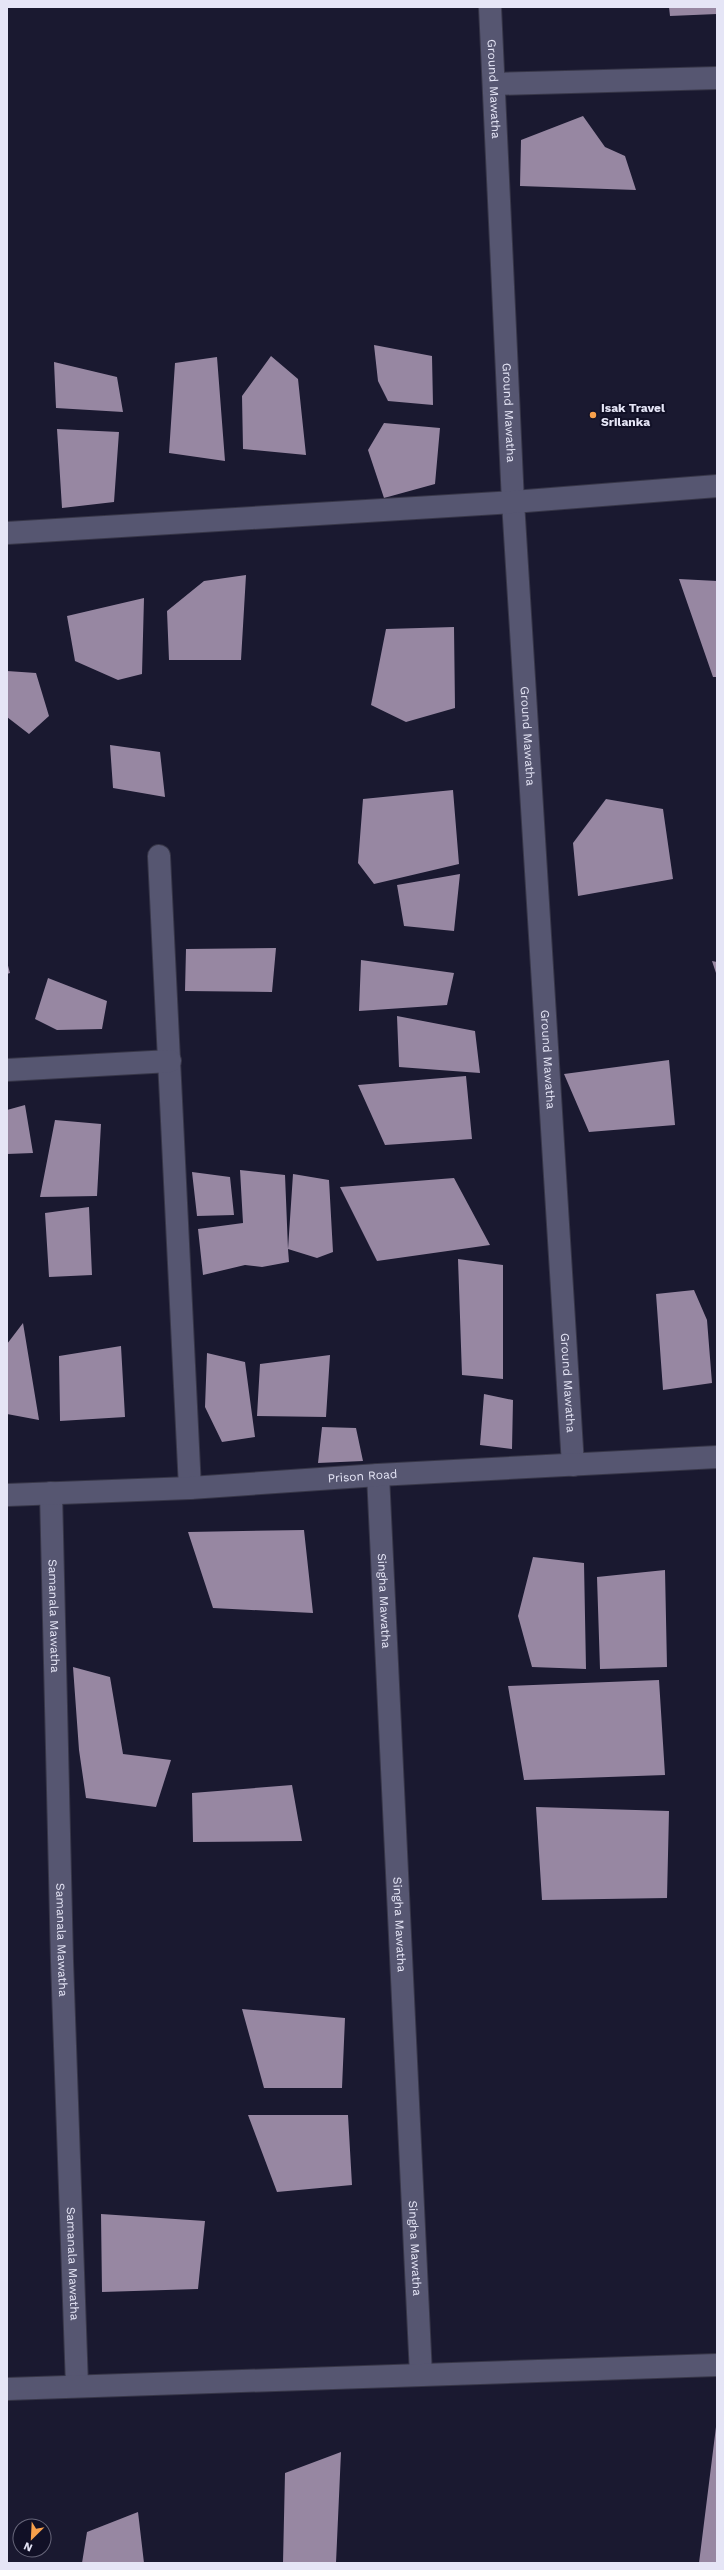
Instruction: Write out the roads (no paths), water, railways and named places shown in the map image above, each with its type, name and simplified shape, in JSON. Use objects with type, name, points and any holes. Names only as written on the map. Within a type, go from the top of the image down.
[{"type":"street","name":"Ground Mawatha","points":[[490,7],[513,502],[573,1465]]},
{"type":"street","points":[[494,84],[717,78]]},
{"type":"street","points":[[7,533],[513,502],[717,486]]},
{"type":"street","points":[[159,856],[190,1488]]},
{"type":"street","points":[[7,1070],[170,1061]]},
{"type":"street","name":"Prison Road","points":[[7,1495],[190,1488],[378,1475],[717,1457]]},
{"type":"street","name":"Singha Mawatha","points":[[378,1475],[421,2375]]},
{"type":"street","name":"Samanala Mawatha","points":[[51,1493],[62,1961],[77,2386]]},
{"type":"street","points":[[7,2389],[717,2365]]},
{"type":"place","name":"Isak Travel Srilanka","points":[[593,415]]}]
